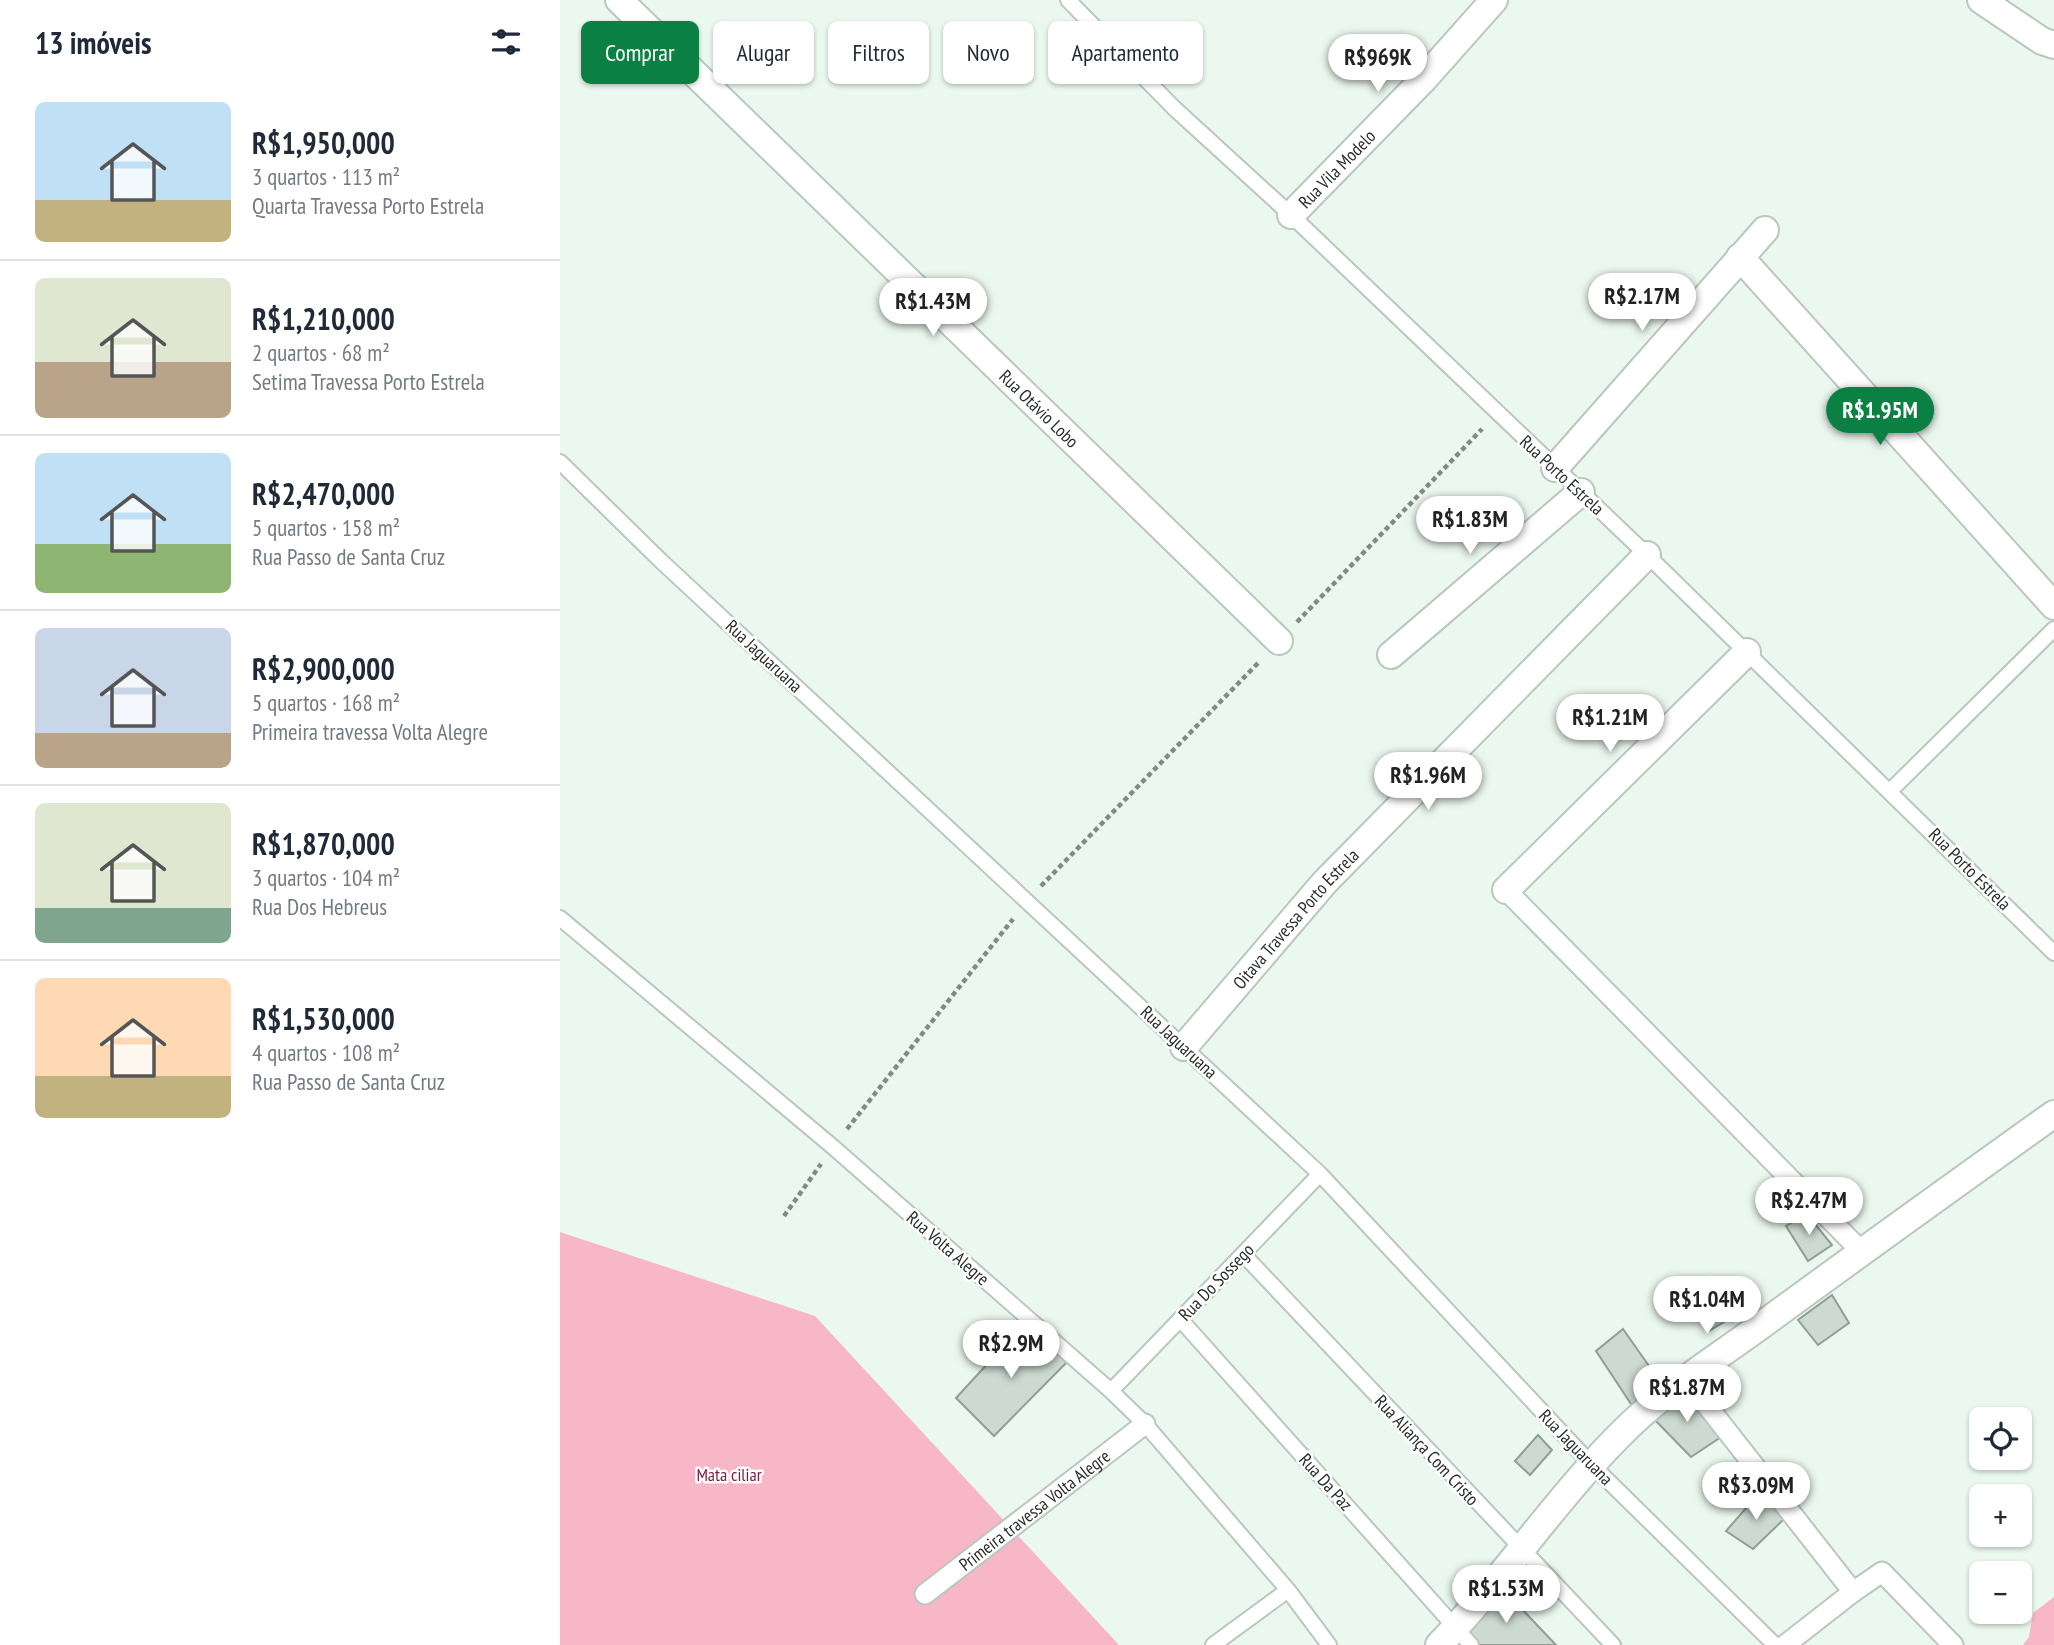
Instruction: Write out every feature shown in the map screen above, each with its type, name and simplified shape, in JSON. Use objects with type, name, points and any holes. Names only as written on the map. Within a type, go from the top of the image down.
[{"type":"street","name":"Rua Otávio Lobo","points":[[619,0],[1279,641]]},
{"type":"street","name":"Rua Vila Modelo","points":[[1291,215],[1422,82],[1494,0]]},
{"type":"street","points":[[1982,0],[2042,41],[2054,45]]},
{"type":"street","points":[[1555,468],[1765,230]]},
{"type":"street","points":[[1740,257],[2054,606]]},
{"type":"street","points":[[1391,655],[1581,492]]},
{"type":"street","name":"Oitava Travessa Porto Estrela","points":[[1184,1047],[1325,883],[1647,555]]},
{"type":"street","points":[[1747,652],[1506,890],[1862,1252]]},
{"type":"street","points":[[1455,1639],[1521,1550],[1591,1464],[1632,1423],[1687,1380],[2054,1114]]},
{"type":"street","points":[[1687,1380],[1853,1592]]},
{"type":"street","name":"Primeira travessa Volta Alegre","points":[[925,1594],[1145,1424]]},
{"type":"street","points":[[1785,1645],[1882,1572],[1953,1645]]},
{"type":"lane","name":"Rua Porto Estrela","points":[[1068,0],[1174,108],[1291,215],[1647,555],[2054,953]]},
{"type":"lane","name":"Rua Jaguaruana","points":[[560,462],[642,543],[1320,1174],[1591,1464],[1775,1645]]},
{"type":"lane","points":[[1890,791],[2054,629]]},
{"type":"lane","name":"Rua Volta Alegre","points":[[560,918],[833,1147],[1111,1391],[1145,1424],[1288,1590],[1329,1645]]},
{"type":"lane","name":"Rua Do Sossego","points":[[1111,1391],[1320,1174]]},
{"type":"lane","name":"Rua Aliança Com Cristo","points":[[1243,1254],[1613,1645]]},
{"type":"lane","name":"Rua Da Paz","points":[[1180,1319],[1455,1639]]},
{"type":"lane","points":[[1213,1645],[1288,1590]]},
{"type":"path","points":[[784,1216],[833,1147],[1027,900],[1497,413]]},
{"type":"green space","name":"Mata ciliar","points":[[560,1232],[815,1316],[1119,1645],[560,1645]]},
{"type":"green space","points":[[2054,1597],[2054,1645],[2023,1645],[2029,1637],[2033,1613]]},
{"type":"building","points":[[1807,1214],[1832,1245],[1808,1261],[1786,1226]]},
{"type":"building","points":[[1704,1277],[1734,1316],[1709,1331],[1682,1293]]},
{"type":"building","points":[[1832,1295],[1849,1323],[1818,1345],[1798,1320]]},
{"type":"building","points":[[1024,1324],[1067,1362],[994,1436],[956,1398]]},
{"type":"building","points":[[1623,1329],[1661,1383],[1633,1407],[1596,1351]]},
{"type":"building","points":[[1686,1390],[1721,1437],[1691,1457],[1652,1417]]},
{"type":"building","points":[[1538,1435],[1552,1450],[1530,1475],[1515,1461]]},
{"type":"building","points":[[1760,1492],[1784,1519],[1753,1549],[1726,1531]]},
{"type":"building","points":[[1501,1587],[1556,1645],[1478,1645],[1465,1629]]}]
